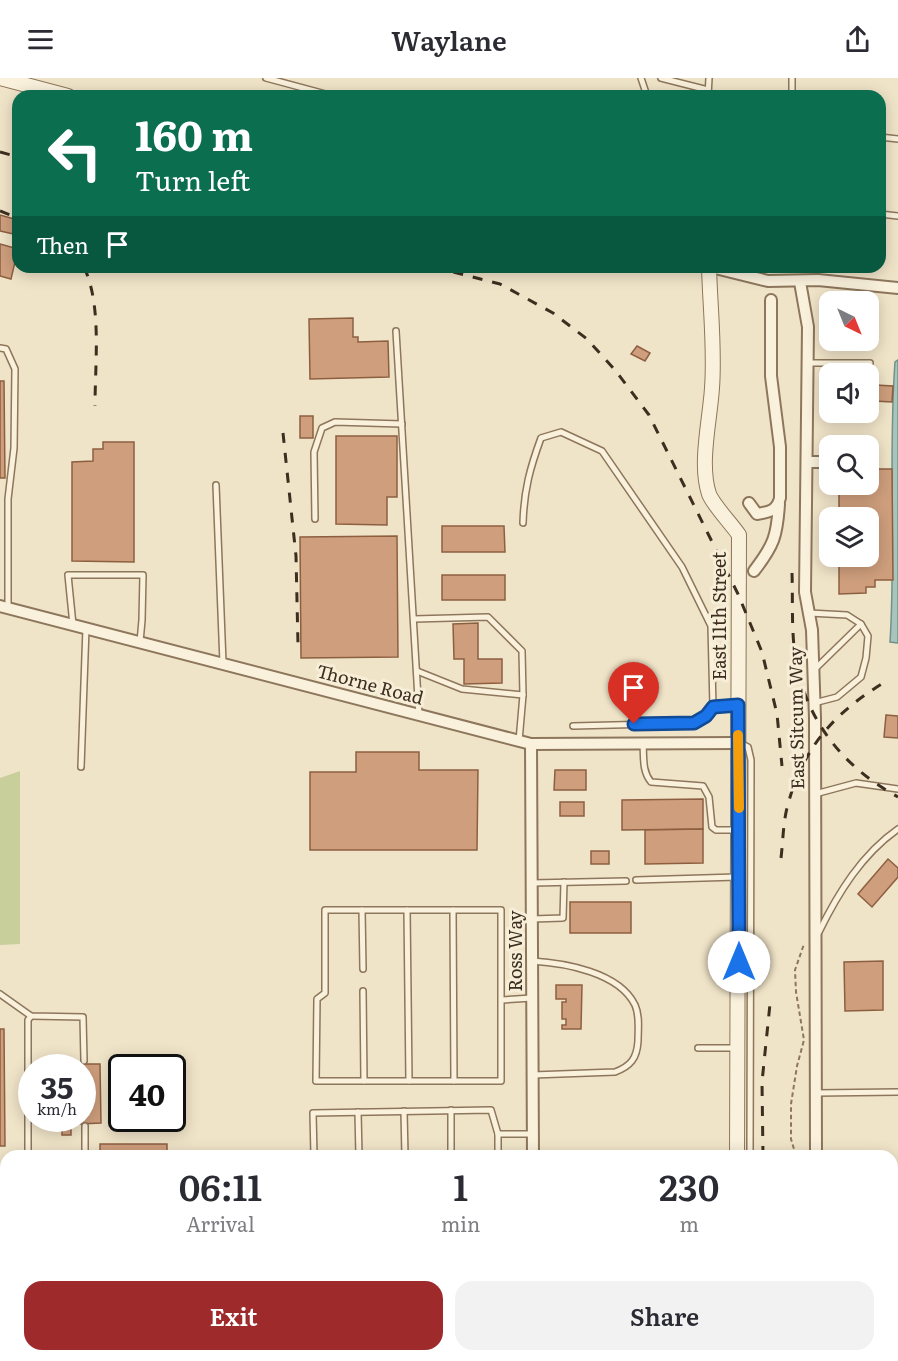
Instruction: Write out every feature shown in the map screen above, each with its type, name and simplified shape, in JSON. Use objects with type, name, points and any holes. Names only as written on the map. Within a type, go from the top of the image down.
[{"type":"street","points":[[0,78],[45,90]]},
{"type":"street","name":"East 11th Street","points":[[710,273],[712,386],[706,473],[712,500],[739,535],[737,1150]]},
{"type":"street","points":[[735,273],[768,281],[818,280],[898,288]]},
{"type":"street","name":"East Sitcum Way","points":[[800,282],[808,327],[805,592],[812,630],[814,703],[811,938],[816,1150]]},
{"type":"street","name":"East 11th Street","points":[[754,571],[770,550],[777,530],[779,504],[781,471],[771,376],[771,300]]},
{"type":"street","points":[[808,462],[819,462]]},
{"type":"street","points":[[749,504],[757,514],[774,510],[779,504]]},
{"type":"street","name":"Thorne Road","points":[[4,607],[531,744],[738,743]]},
{"type":"street","name":"Ross Way","points":[[531,744],[533,1150]]},
{"type":"lane","points":[[266,78],[311,90]]},
{"type":"lane","points":[[661,78],[674,80],[700,90]]},
{"type":"lane","points":[[396,331],[419,715]]},
{"type":"lane","points":[[0,348],[6,349],[15,369],[14,448],[8,498],[4,607]]},
{"type":"lane","points":[[808,363],[819,363]]},
{"type":"lane","points":[[315,519],[314,452],[322,428],[334,422],[402,424]]},
{"type":"lane","points":[[523,523],[530,466],[541,438],[561,432],[602,451],[682,567],[711,626],[713,707],[706,716],[694,723],[573,726]]},
{"type":"lane","points":[[216,485],[223,663]]},
{"type":"lane","points":[[0,499],[8,498]]},
{"type":"lane","points":[[73,624],[68,575],[143,575],[140,642]]},
{"type":"lane","points":[[809,613],[847,615],[861,624],[868,636],[861,677],[837,697],[814,703]]},
{"type":"lane","points":[[414,619],[488,617],[522,651],[523,695],[519,741]]},
{"type":"lane","points":[[813,671],[861,624]]},
{"type":"lane","points":[[81,767],[86,628]]},
{"type":"lane","points":[[417,671],[462,689],[523,695]]},
{"type":"lane","points":[[713,707],[738,705]]},
{"type":"lane","points":[[738,743],[748,747],[751,760],[750,1150]]},
{"type":"lane","points":[[643,744],[646,776],[651,782],[703,786],[709,797],[712,827],[716,830],[739,830]]},
{"type":"lane","points":[[814,794],[856,783],[898,789]]},
{"type":"lane","points":[[811,938],[842,887],[875,849],[898,829]]},
{"type":"lane","points":[[636,880],[739,876]]},
{"type":"lane","points":[[532,883],[626,880]]},
{"type":"lane","points":[[532,920],[563,918],[564,882]]},
{"type":"lane","points":[[325,910],[453,910],[501,910],[501,1082],[316,1081],[317,999],[326,993],[325,910]]},
{"type":"lane","points":[[362,910],[363,969]]},
{"type":"lane","points":[[407,910],[409,1081]]},
{"type":"lane","points":[[453,910],[454,1081]]},
{"type":"lane","points":[[532,961],[572,966],[616,983],[628,994],[635,1005],[638,1016],[638,1050],[634,1061],[627,1068],[615,1072],[533,1075]]},
{"type":"lane","points":[[363,991],[364,1081]]},
{"type":"lane","points":[[0,994],[31,1016],[83,1017],[84,1054]]},
{"type":"lane","points":[[502,1000],[532,998]]},
{"type":"lane","points":[[28,1150],[28,1020],[31,1016]]},
{"type":"lane","points":[[698,1048],[737,1048]]},
{"type":"lane","points":[[816,1093],[898,1092]]},
{"type":"lane","points":[[451,1110],[451,1150]]},
{"type":"lane","points":[[314,1150],[313,1113],[491,1110],[498,1134],[498,1150]]},
{"type":"lane","points":[[404,1111],[405,1150]]},
{"type":"lane","points":[[358,1112],[359,1150]]},
{"type":"lane","points":[[85,1132],[85,1150]]},
{"type":"lane","points":[[498,1134],[533,1134]]},
{"type":"path","points":[[794,1150],[791,1139],[791,1104],[804,1040],[796,992],[795,970],[811,938]]},
{"type":"green space","points":[[20,771],[20,944],[0,945],[0,778]]},
{"type":"water","points":[[898,360],[898,643],[890,642],[893,397],[895,362]]},
{"type":"building","points":[[0,215],[12,218],[12,234],[0,231]]},
{"type":"building","points":[[0,244],[12,247],[12,273],[11,279],[0,276]]},
{"type":"building","points":[[353,318],[353,337],[358,337],[358,342],[388,341],[389,377],[310,379],[309,319]]},
{"type":"building","points":[[637,346],[650,353],[645,361],[631,354]]},
{"type":"building","points":[[0,381],[4,381],[5,478],[0,478]]},
{"type":"building","points":[[879,385],[893,386],[892,402],[879,401]]},
{"type":"building","points":[[300,416],[313,416],[313,438],[300,438]]},
{"type":"building","points":[[336,436],[397,436],[397,497],[387,497],[387,525],[336,524]]},
{"type":"building","points":[[103,442],[134,442],[134,562],[72,561],[72,462],[93,461],[93,449],[103,449]]},
{"type":"building","points":[[879,469],[892,469],[893,580],[875,580],[875,587],[866,587],[866,593],[839,594],[839,567],[879,567],[879,507],[839,507],[839,495],[879,495]]},
{"type":"building","points":[[442,526],[504,526],[505,552],[442,552]]},
{"type":"building","points":[[397,536],[398,657],[301,658],[300,537]]},
{"type":"building","points":[[442,575],[505,575],[505,600],[442,600]]},
{"type":"building","points":[[478,623],[478,659],[502,659],[502,683],[464,684],[464,659],[454,659],[453,624]]},
{"type":"building","points":[[886,715],[898,716],[898,738],[884,737]]},
{"type":"building","points":[[356,752],[419,752],[419,770],[478,770],[477,850],[310,850],[310,772],[356,772]]},
{"type":"building","points":[[555,770],[586,770],[586,790],[554,790]]},
{"type":"building","points":[[703,799],[703,829],[622,830],[622,800]]},
{"type":"building","points":[[560,802],[584,802],[584,816],[560,816]]},
{"type":"building","points":[[703,829],[703,863],[645,864],[645,830]]},
{"type":"building","points":[[591,851],[609,851],[609,864],[591,864]]},
{"type":"building","points":[[888,859],[898,868],[898,877],[872,907],[858,894]]},
{"type":"building","points":[[570,902],[631,902],[631,933],[570,933]]},
{"type":"building","points":[[883,961],[883,1010],[845,1011],[844,962]]},
{"type":"building","points":[[556,985],[582,985],[581,1029],[562,1029],[562,1025],[566,1025],[566,1019],[562,1019],[562,1002],[566,1002],[566,999],[556,999]]},
{"type":"building","points":[[0,1029],[4,1029],[5,1146],[0,1146]]},
{"type":"building","points":[[96,1064],[100,1064],[101,1123],[96,1123]]},
{"type":"building","points":[[62,1132],[71,1132],[71,1135],[62,1135]]},
{"type":"building","points":[[100,1144],[167,1144],[167,1150],[100,1150]]},
{"type":"railway","points":[[0,152],[12,155]]},
{"type":"railway","points":[[0,211],[12,216]]},
{"type":"railway","points":[[86,273],[95,316],[95,406]]},
{"type":"railway","points":[[457,273],[500,284],[553,313],[587,339],[615,370],[649,415],[738,594],[762,652],[777,714],[782,766]]},
{"type":"railway","points":[[283,433],[296,556],[298,645]]},
{"type":"railway","points":[[792,573],[794,650],[801,683],[809,704],[819,724],[845,758],[898,797]]},
{"type":"railway","points":[[781,858],[787,808],[802,766],[812,749],[837,718],[888,680]]},
{"type":"railway","points":[[763,1150],[762,1082],[770,1004]]},
{"type":"slow traffic","points":[[738,735],[739,808]]},
{"type":"route","points":[[634,724],[694,723],[706,716],[713,707],[738,705],[739,962]]}]
